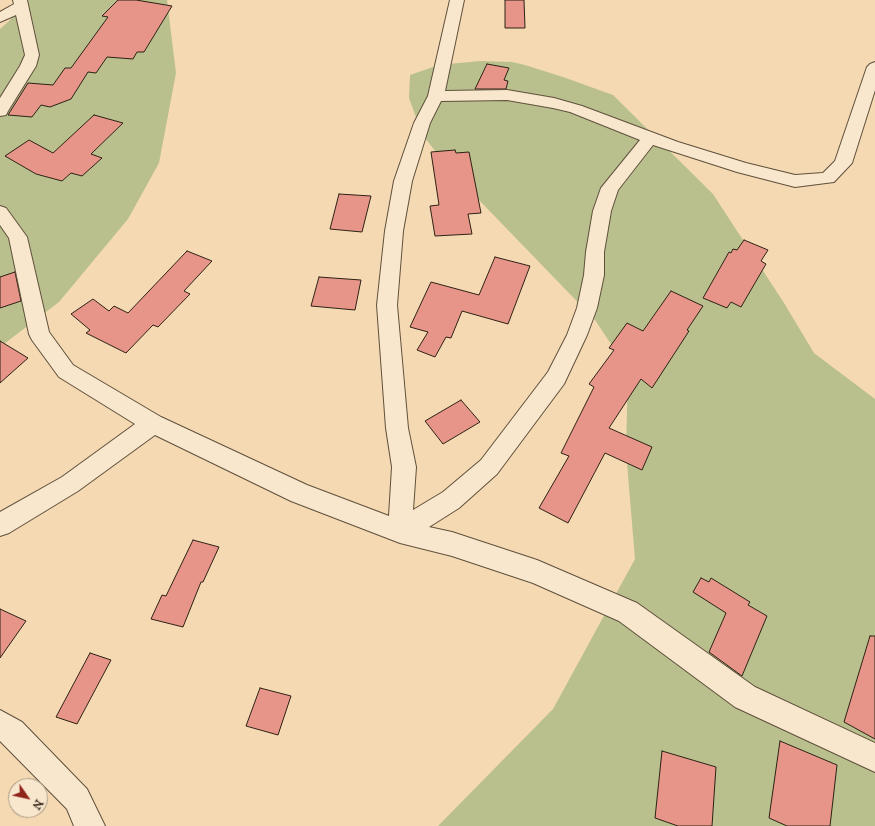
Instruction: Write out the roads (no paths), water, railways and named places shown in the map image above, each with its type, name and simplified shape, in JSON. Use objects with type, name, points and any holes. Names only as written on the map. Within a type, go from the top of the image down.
[{"type":"street","points":[[400,532],[404,467],[397,420],[388,305],[394,231],[403,181],[422,123],[436,96],[457,0]]},
{"type":"street","points":[[0,18],[21,3],[32,54],[28,66],[0,111]]},
{"type":"street","points":[[436,96],[507,95],[554,103],[650,138],[743,168],[795,181],[828,178],[843,163],[875,68]]},
{"type":"street","points":[[400,532],[451,500],[489,467],[556,378],[577,335],[587,308],[594,276],[595,252],[602,211],[610,188],[650,138]]},
{"type":"street","points":[[0,212],[18,237],[39,334],[66,371],[153,424],[299,493],[400,532],[452,544],[537,572],[628,612],[744,697],[875,758]]},
{"type":"street","points":[[0,525],[70,484],[153,424]]},
{"type":"street","points":[[0,724],[12,732],[77,799],[90,826]]}]
